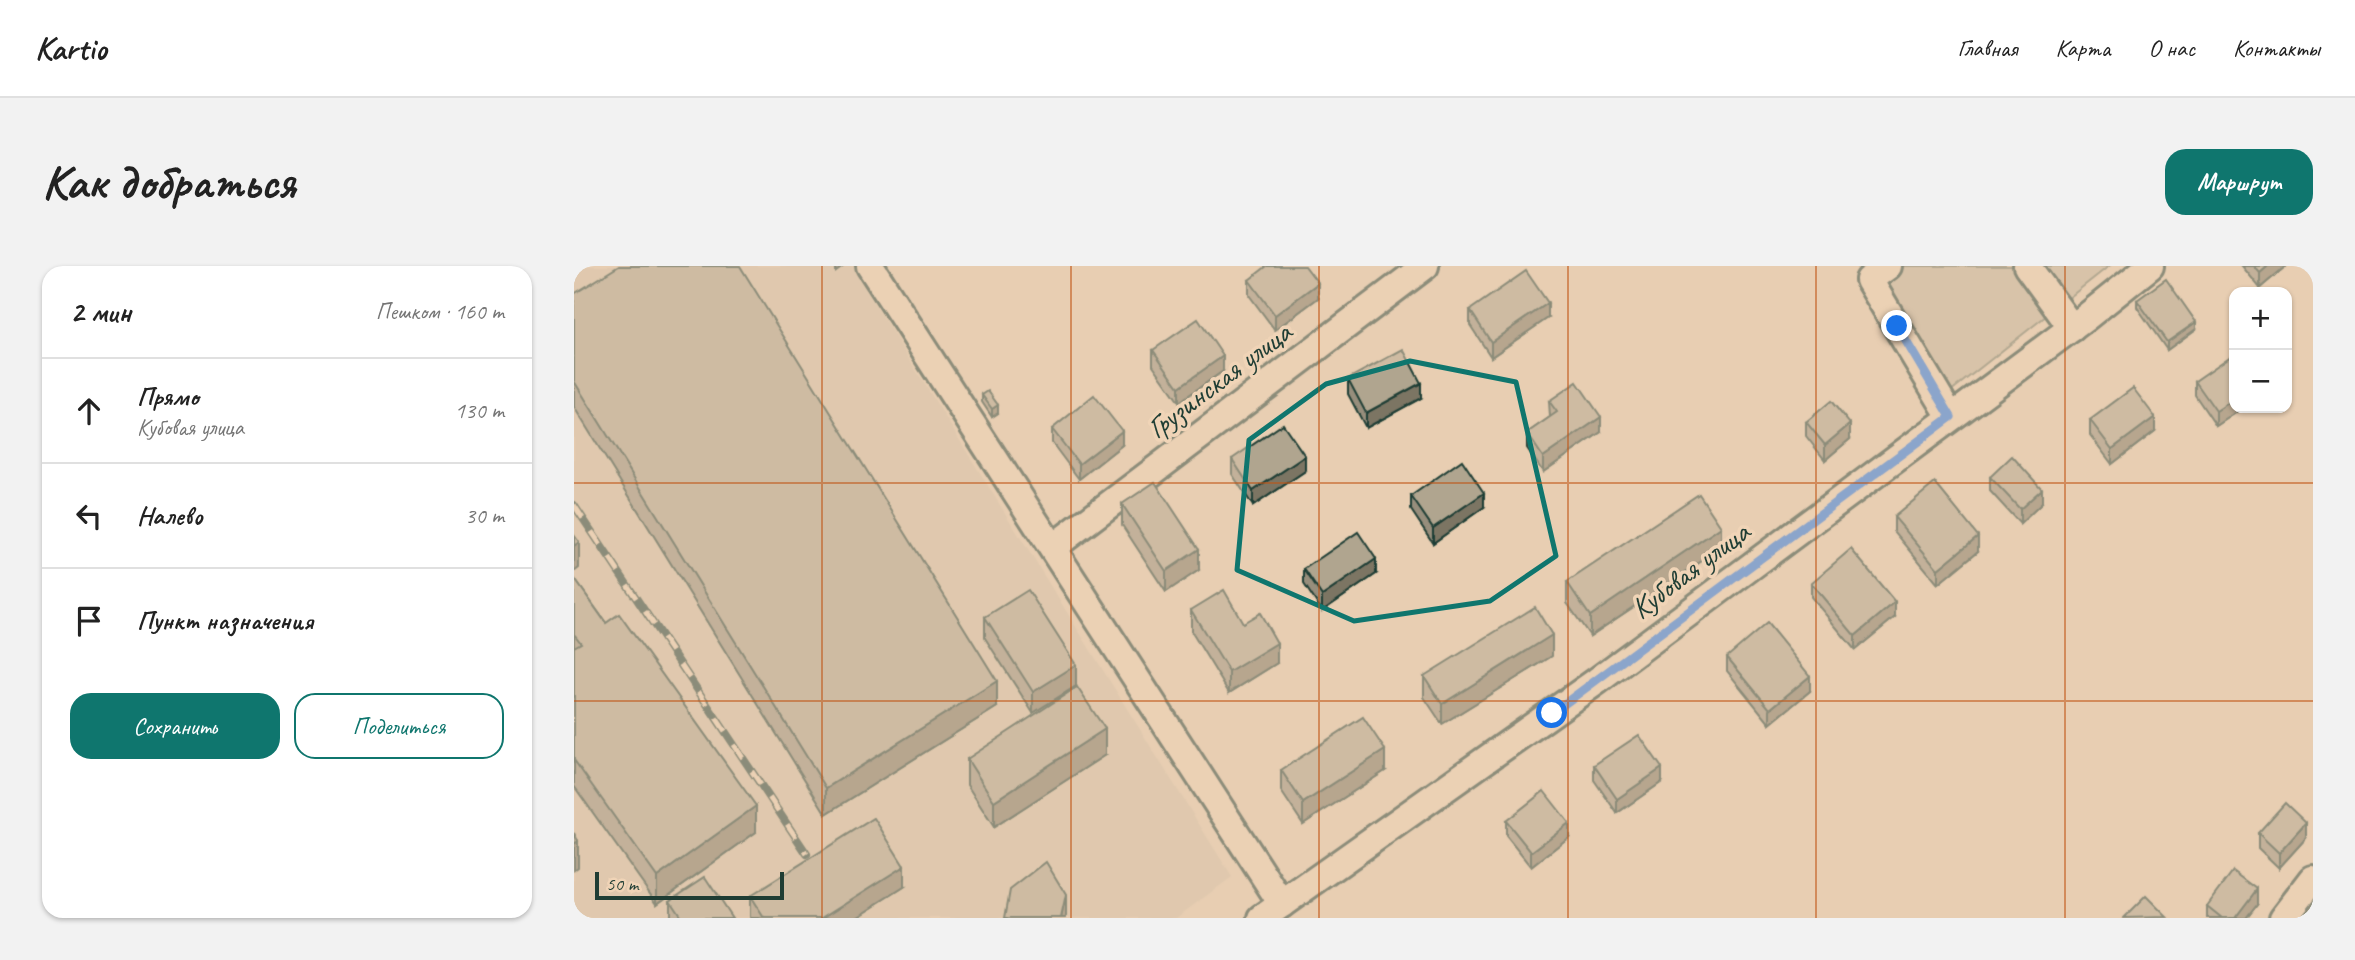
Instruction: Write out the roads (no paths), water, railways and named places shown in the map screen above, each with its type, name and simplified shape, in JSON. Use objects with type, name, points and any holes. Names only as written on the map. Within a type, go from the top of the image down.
[{"type":"street","points":[[870,266],[1053,547],[1272,911]]},
{"type":"street","name":"Грузинская улица","points":[[1053,547],[1425,266]]},
{"type":"street","points":[[2028,266],[2072,328]]},
{"type":"street","name":"Кубовая улица","points":[[1272,911],[1597,681],[2072,328],[2150,266]]},
{"type":"street","points":[[1872,271],[1951,417]]},
{"type":"street","points":[[2283,918],[2313,879]]},
{"type":"railway","points":[[574,505],[807,854]]}]
